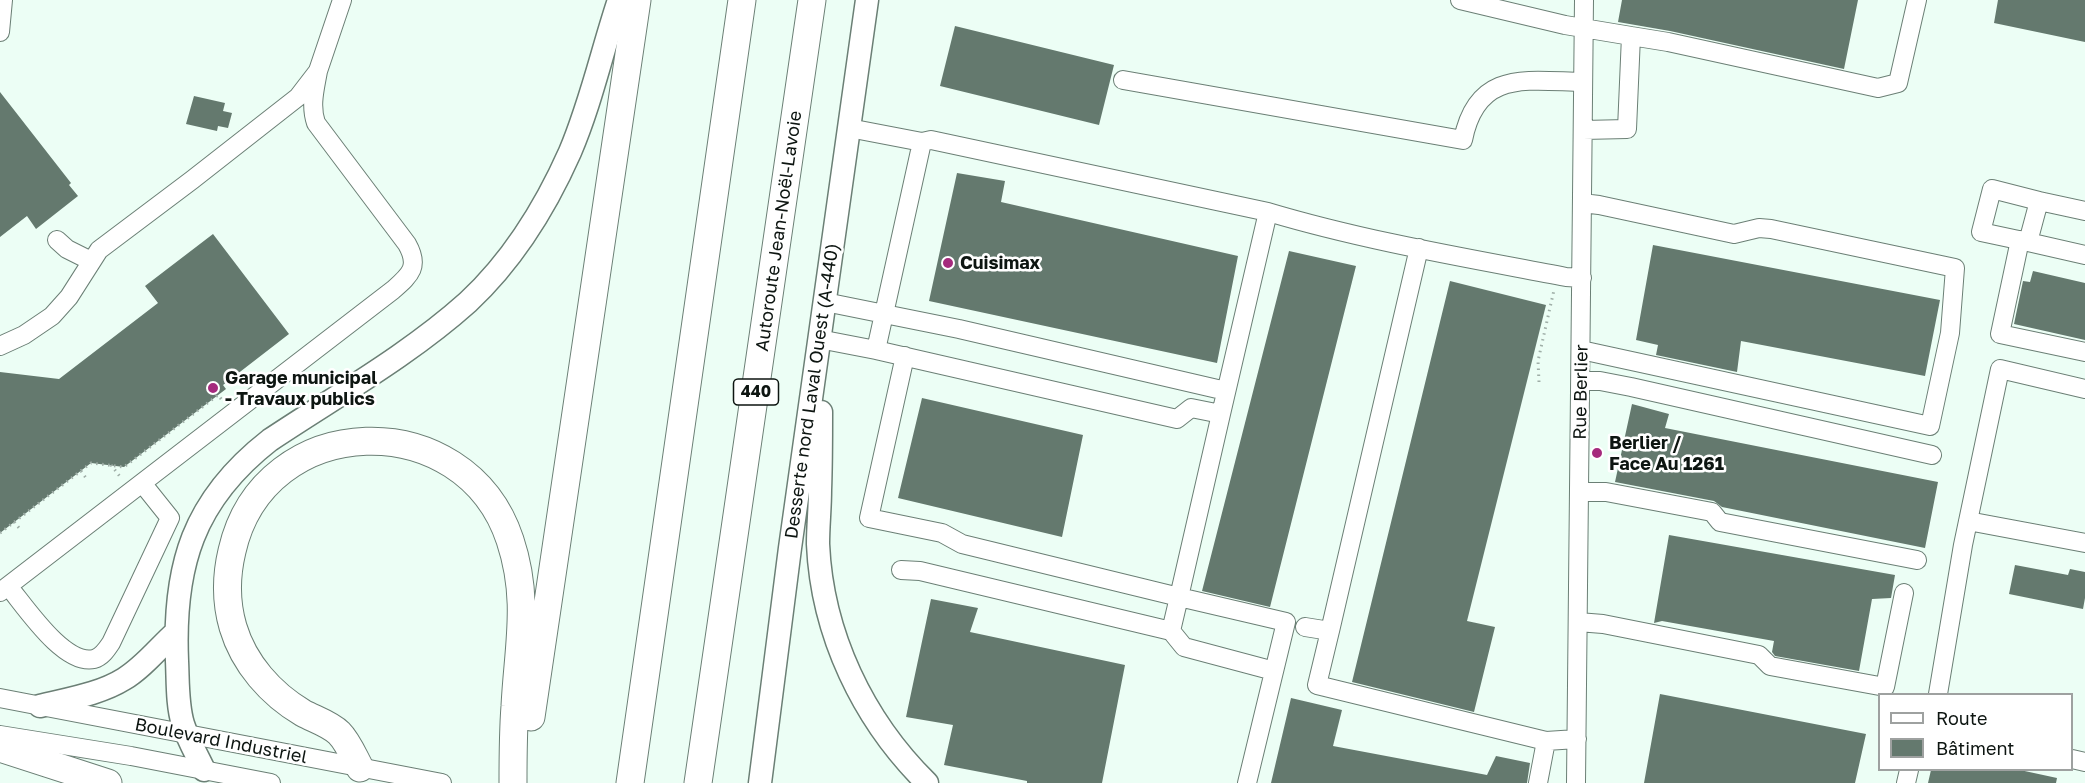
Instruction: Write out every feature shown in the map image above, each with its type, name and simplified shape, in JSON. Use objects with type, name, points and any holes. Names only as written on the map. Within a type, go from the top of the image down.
[{"type":"highway","points":[[518,777],[637,0]]},
{"type":"highway","points":[[731,0],[732,70]]},
{"type":"highway","points":[[630,783],[742,0]]},
{"type":"highway","name":"Autoroute Jean-Noël-Lavoie","points":[[698,783],[812,0]]},
{"type":"highway","points":[[360,768],[339,733],[289,704],[269,687],[251,666],[233,626],[228,599],[228,569],[234,542],[244,517],[279,473],[315,451],[343,443],[375,440],[392,441],[426,450],[453,465],[487,497],[506,530],[518,573],[522,614],[515,705],[518,777]]},
{"type":"highway","points":[[0,748],[108,783]]},
{"type":"main road","points":[[204,770],[187,734],[179,705],[176,632],[181,582],[188,549],[206,511],[231,476],[250,456],[270,440],[440,325],[488,281],[518,243],[541,207],[569,153],[595,81],[619,0]]},
{"type":"main road","name":"Desserte nord Laval Ouest (A-440)","points":[[760,783],[790,548],[867,0]]},
{"type":"main road","points":[[822,325],[818,535],[822,579],[828,610],[842,657],[868,708],[900,754],[927,783]]},
{"type":"main road","points":[[40,706],[122,681],[138,669],[176,632]]},
{"type":"street","points":[[0,32],[3,0]]},
{"type":"street","points":[[313,113],[318,71],[342,0]]},
{"type":"street","points":[[1460,0],[1566,25],[1668,42],[1878,88],[1898,83],[1917,0]]},
{"type":"street","name":"Rue Berlier","points":[[1576,783],[1584,0]]},
{"type":"street","points":[[1583,130],[1627,129],[1631,36]]},
{"type":"street","points":[[0,346],[24,335],[52,315],[69,297],[99,250],[292,102],[318,71]]},
{"type":"street","points":[[1123,80],[1463,140],[1471,115],[1485,94],[1492,90],[1517,81],[1583,82]]},
{"type":"street","points":[[134,483],[170,518],[111,643],[100,656],[94,659],[65,652],[4,589],[134,483],[393,290],[411,271],[414,262],[407,244],[326,138],[313,113],[306,106],[292,102]]},
{"type":"street","points":[[849,128],[922,142],[931,140],[1268,212],[1312,225],[1419,248],[1566,277],[1582,278]]},
{"type":"street","points":[[876,350],[922,142]]},
{"type":"street","points":[[2085,211],[1992,189],[1982,232],[2085,255]]},
{"type":"street","points":[[2039,201],[2024,241],[2000,334],[2085,352]]},
{"type":"street","points":[[1581,350],[1930,426],[1950,333],[1955,268],[1771,229],[1759,228],[1734,234],[1582,203]]},
{"type":"street","points":[[1171,631],[1268,212]]},
{"type":"street","points":[[57,240],[67,249],[91,261]]},
{"type":"street","points":[[1419,248],[1317,686],[1546,741],[1577,739]]},
{"type":"street","points":[[822,325],[884,314],[1226,390]]},
{"type":"street","points":[[822,325],[876,350],[1178,419],[1191,408],[1221,414]]},
{"type":"street","points":[[905,356],[869,518],[942,533],[962,544],[1286,622],[1247,783]]},
{"type":"street","points":[[1938,693],[1968,521],[2000,369],[2085,389]]},
{"type":"street","points":[[1581,381],[1600,381],[1631,387],[1932,456]]},
{"type":"street","points":[[1580,492],[1606,492],[1712,512],[1720,522],[1917,560]]},
{"type":"street","points":[[1968,521],[2085,543]]},
{"type":"street","points":[[901,570],[920,571],[1171,631],[1184,647],[1274,671]]},
{"type":"street","points":[[1578,622],[1603,624],[1758,655],[1770,666],[1885,687],[1904,593]]},
{"type":"street","points":[[1305,627],[1330,631]]},
{"type":"street","name":"Boulevard Industriel","points":[[0,698],[442,783]]},
{"type":"street","name":"Boulevard Industriel","points":[[0,735],[271,783]]},
{"type":"street","points":[[1538,783],[1546,741]]},
{"type":"path","points":[[1539,382],[1538,361],[1555,286]]},
{"type":"path","points":[[0,533],[92,463],[124,467],[218,394]]},
{"type":"path","points":[[111,465],[134,483]]},
{"type":"path","points":[[81,471],[86,478]]},
{"type":"path","points":[[48,496],[52,503]]},
{"type":"path","points":[[14,522],[20,529]]},
{"type":"building","points":[[1622,0],[1858,0],[1844,69],[1618,22]]},
{"type":"building","points":[[1998,0],[2085,0],[2085,42],[1994,23]]},
{"type":"building","points":[[955,26],[1114,65],[1099,125],[940,86]]},
{"type":"building","points":[[0,92],[71,183],[69,185],[78,196],[36,229],[27,216],[0,237]]},
{"type":"building","points":[[194,96],[225,103],[223,111],[232,113],[228,128],[218,126],[217,131],[186,124]]},
{"type":"building","points":[[957,173],[1005,181],[1001,202],[1238,256],[1217,363],[929,301]]},
{"type":"building","points":[[213,234],[289,334],[223,385],[226,389],[124,467],[91,463],[0,533],[0,372],[59,379],[158,303],[145,286]]},
{"type":"building","points":[[1653,245],[1940,300],[1925,376],[1741,341],[1737,372],[1656,355],[1658,345],[1636,340]]},
{"type":"building","points":[[1289,251],[1356,266],[1270,607],[1202,591]]},
{"type":"building","points":[[2033,271],[2085,283],[2085,340],[2014,324],[2023,281],[2030,282]]},
{"type":"building","points":[[1450,281],[1546,305],[1467,621],[1495,627],[1474,712],[1352,682]]},
{"type":"building","points":[[922,398],[1083,435],[1062,537],[898,498]]},
{"type":"building","points":[[1632,404],[1669,414],[1665,428],[1938,482],[1925,548],[1722,507],[1714,501],[1615,482]]},
{"type":"building","points":[[1669,535],[1895,575],[1891,598],[1872,599],[1859,671],[1775,656],[1772,652],[1774,641],[1662,621],[1654,623]]},
{"type":"building","points":[[2015,565],[2068,575],[2070,569],[2085,572],[2083,609],[2009,594]]},
{"type":"building","points":[[931,599],[978,608],[970,632],[1125,665],[1102,783],[1027,783],[1027,781],[944,765],[953,725],[906,717]]},
{"type":"building","points":[[1660,694],[1866,734],[1855,783],[1644,783]]},
{"type":"building","points":[[1291,698],[1342,710],[1333,746],[1487,775],[1496,756],[1530,763],[1527,783],[1271,783]]},
{"type":"building","points":[[1931,771],[2025,771],[2057,778],[2056,783],[1928,783]]},
{"type":"place","name":"Cuisimax","points":[[948,263]]},
{"type":"place","name":"Garage municipal - Travaux publics","points":[[213,388]]},
{"type":"place","name":"Berlier / Face Au 1261","points":[[1597,453]]}]
